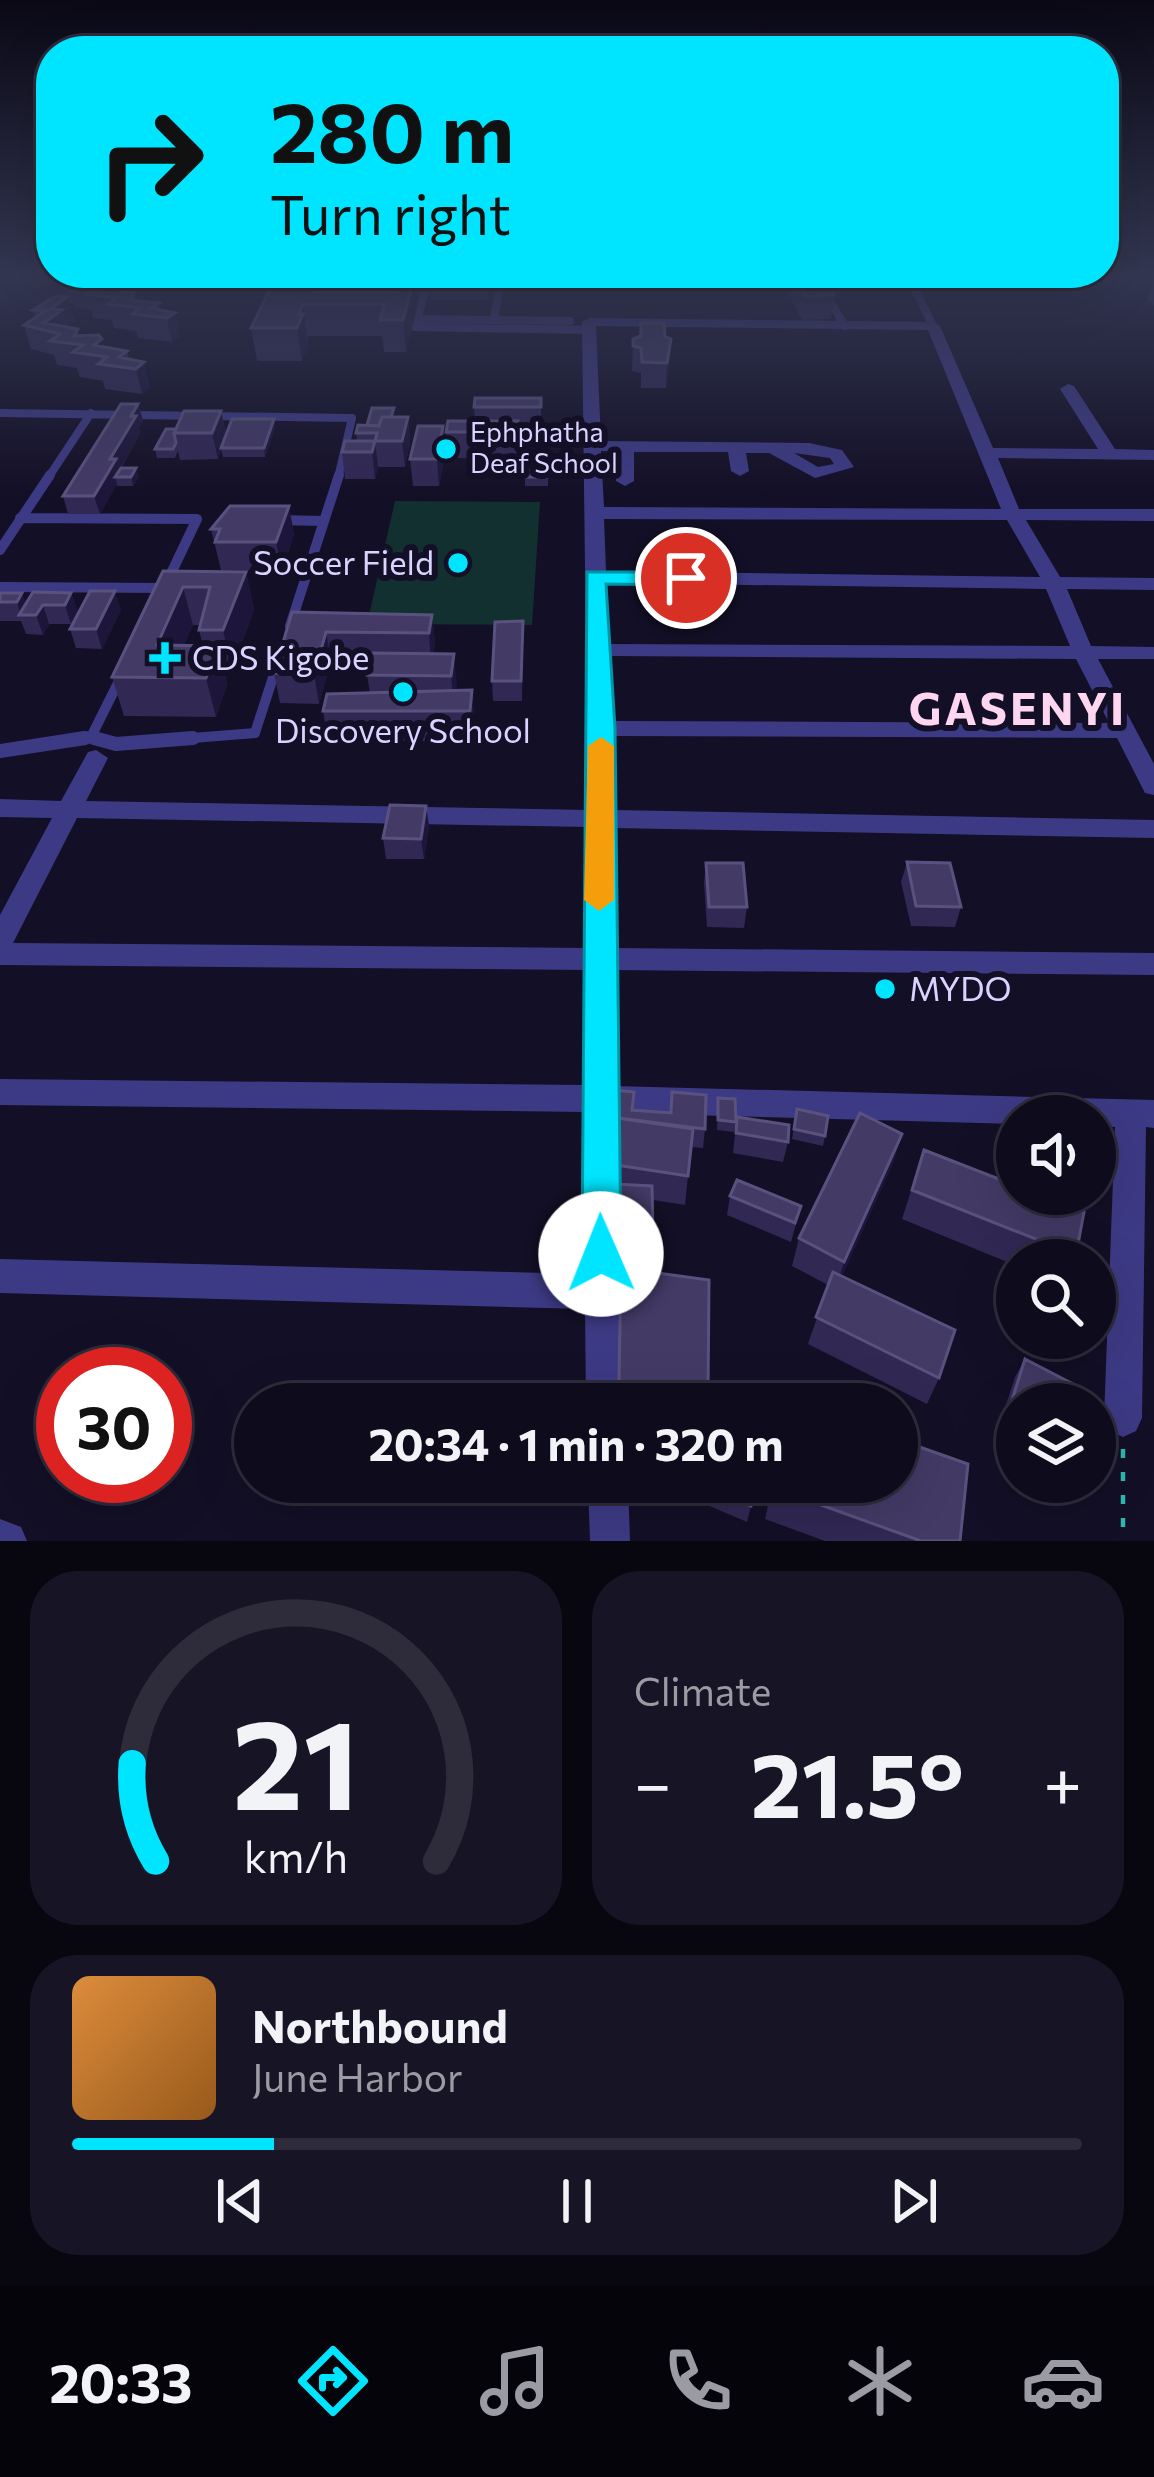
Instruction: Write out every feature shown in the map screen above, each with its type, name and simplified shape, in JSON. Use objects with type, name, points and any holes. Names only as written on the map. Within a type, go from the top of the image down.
[{"type":"street","points":[[590,349],[602,728],[599,1099],[604,1383]]},
{"type":"street","points":[[942,349],[1012,513],[1054,583],[1124,730],[1146,755],[1154,787]]},
{"type":"street","points":[[1068,388],[1111,455]]},
{"type":"street","points":[[592,446],[773,448]]},
{"type":"street","points":[[625,447],[625,481]]},
{"type":"street","points":[[694,447],[699,469]]},
{"type":"street","points":[[736,448],[740,471]]},
{"type":"street","points":[[984,453],[1154,454]]},
{"type":"street","points":[[593,513],[1154,514]]},
{"type":"street","points":[[595,577],[1154,584]]},
{"type":"street","points":[[598,650],[1154,652]]},
{"type":"street","points":[[602,728],[1124,730]]},
{"type":"street","points":[[0,941],[101,746]]},
{"type":"street","points":[[0,808],[1154,829]]},
{"type":"street","points":[[0,953],[1154,964]]},
{"type":"street","points":[[0,1092],[599,1099],[1143,1114],[1124,1418]]},
{"type":"street","points":[[0,1276],[602,1292]]},
{"type":"street","points":[[609,1503],[610,1541]]},
{"type":"lane","points":[[0,413],[352,418],[255,733],[0,751]]},
{"type":"lane","points":[[0,550],[91,413]]},
{"type":"lane","points":[[20,518],[218,520]]},
{"type":"lane","points":[[154,609],[197,520]]},
{"type":"lane","points":[[261,520],[324,521]]},
{"type":"lane","points":[[0,587],[165,588]]},
{"type":"lane","points":[[101,746],[133,652]]},
{"type":"path","points":[[1123,1541],[1124,1418]]},
{"type":"green space","name":"Soccer Field","points":[[395,501],[540,502],[532,625],[367,624]]},
{"type":"building","points":[[116,349],[127,351],[119,357],[144,362],[136,369],[98,364],[107,357],[73,352]]},
{"type":"building","points":[[641,349],[669,349],[667,363],[642,362]]},
{"type":"building","points":[[475,398],[541,398],[541,407],[474,407]]},
{"type":"building","points":[[121,404],[138,404],[131,416],[136,416],[94,496],[63,496]]},
{"type":"building","points":[[372,408],[394,408],[379,426],[367,425]]},
{"type":"building","points":[[184,411],[221,411],[212,433],[174,433]]},
{"type":"building","points":[[382,417],[408,417],[402,441],[375,441],[377,433],[356,433],[358,425],[379,426]]},
{"type":"building","points":[[232,419],[274,419],[264,448],[221,448]]},
{"type":"building","points":[[448,421],[518,421],[517,432],[446,432]]},
{"type":"building","points":[[418,426],[443,426],[437,459],[410,459]]},
{"type":"building","points":[[166,429],[176,429],[173,449],[155,449]]},
{"type":"building","points":[[345,441],[375,441],[372,452],[342,452]]},
{"type":"building","points":[[121,468],[136,468],[131,477],[115,477]]},
{"type":"building","points":[[525,470],[548,470],[547,477],[524,477]]},
{"type":"building","points":[[230,506],[289,506],[276,542],[215,542],[220,529],[211,529]]},
{"type":"building","points":[[163,571],[246,572],[223,630],[199,630],[210,587],[183,587],[157,645],[218,646],[206,678],[112,677]]},
{"type":"building","points":[[90,591],[115,591],[96,629],[70,629]]},
{"type":"building","points":[[33,592],[71,593],[65,605],[43,605],[36,615],[19,615]]},
{"type":"building","points":[[0,593],[22,593],[17,602],[0,602]]},
{"type":"building","points":[[292,612],[432,615],[429,633],[326,632],[314,674],[274,673]]},
{"type":"building","points":[[523,621],[521,681],[492,681],[495,622]]},
{"type":"building","points":[[371,653],[454,654],[451,676],[367,675]]},
{"type":"building","points":[[472,690],[470,711],[323,711],[327,694]]},
{"type":"building","points":[[390,805],[426,806],[421,839],[383,838]]},
{"type":"building","points":[[907,862],[950,863],[961,907],[916,906]]},
{"type":"building","points":[[706,863],[743,863],[747,907],[709,907]]},
{"type":"building","points":[[612,1090],[634,1092],[632,1110],[671,1113],[672,1092],[706,1095],[705,1129],[610,1117],[609,1121]]},
{"type":"building","points":[[718,1098],[735,1099],[736,1122],[718,1120]]},
{"type":"building","points":[[797,1109],[828,1116],[825,1136],[794,1129]]},
{"type":"building","points":[[860,1113],[902,1134],[844,1262],[799,1238]]},
{"type":"building","points":[[610,1117],[693,1129],[688,1176],[603,1163]]},
{"type":"building","points":[[737,1117],[789,1125],[788,1142],[736,1133]]},
{"type":"building","points":[[924,1150],[996,1178],[996,1215],[1083,1215],[1079,1239],[1036,1239],[912,1190]]},
{"type":"building","points":[[737,1180],[801,1206],[795,1223],[730,1196]]},
{"type":"building","points":[[614,1184],[652,1186],[653,1234],[613,1232]]},
{"type":"building","points":[[621,1268],[709,1280],[708,1383],[619,1381]]},
{"type":"building","points":[[833,1272],[955,1330],[939,1378],[816,1317]]},
{"type":"building","points":[[1025,1359],[1071,1383],[1017,1383]]},
{"type":"building","points":[[918,1446],[968,1464],[960,1541],[921,1541],[816,1503],[918,1503]]},
{"type":"slow traffic","points":[[599,900],[601,746]]},
{"type":"place","name":"Ephphatha Deaf School","points":[[446,449]]},
{"type":"place","name":"Soccer Field","points":[[458,563]]},
{"type":"place","name":"CDS Kigobe","points":[[165,658]]},
{"type":"place","name":"Discovery School","points":[[403,692]]},
{"type":"place","name":"MYDO","points":[[885,989]]},
{"type":"district","name":"GASENYI","points":[[1018,709]]},
{"type":"route","points":[[601,1254],[598,819],[602,728],[595,577],[686,578]]}]
